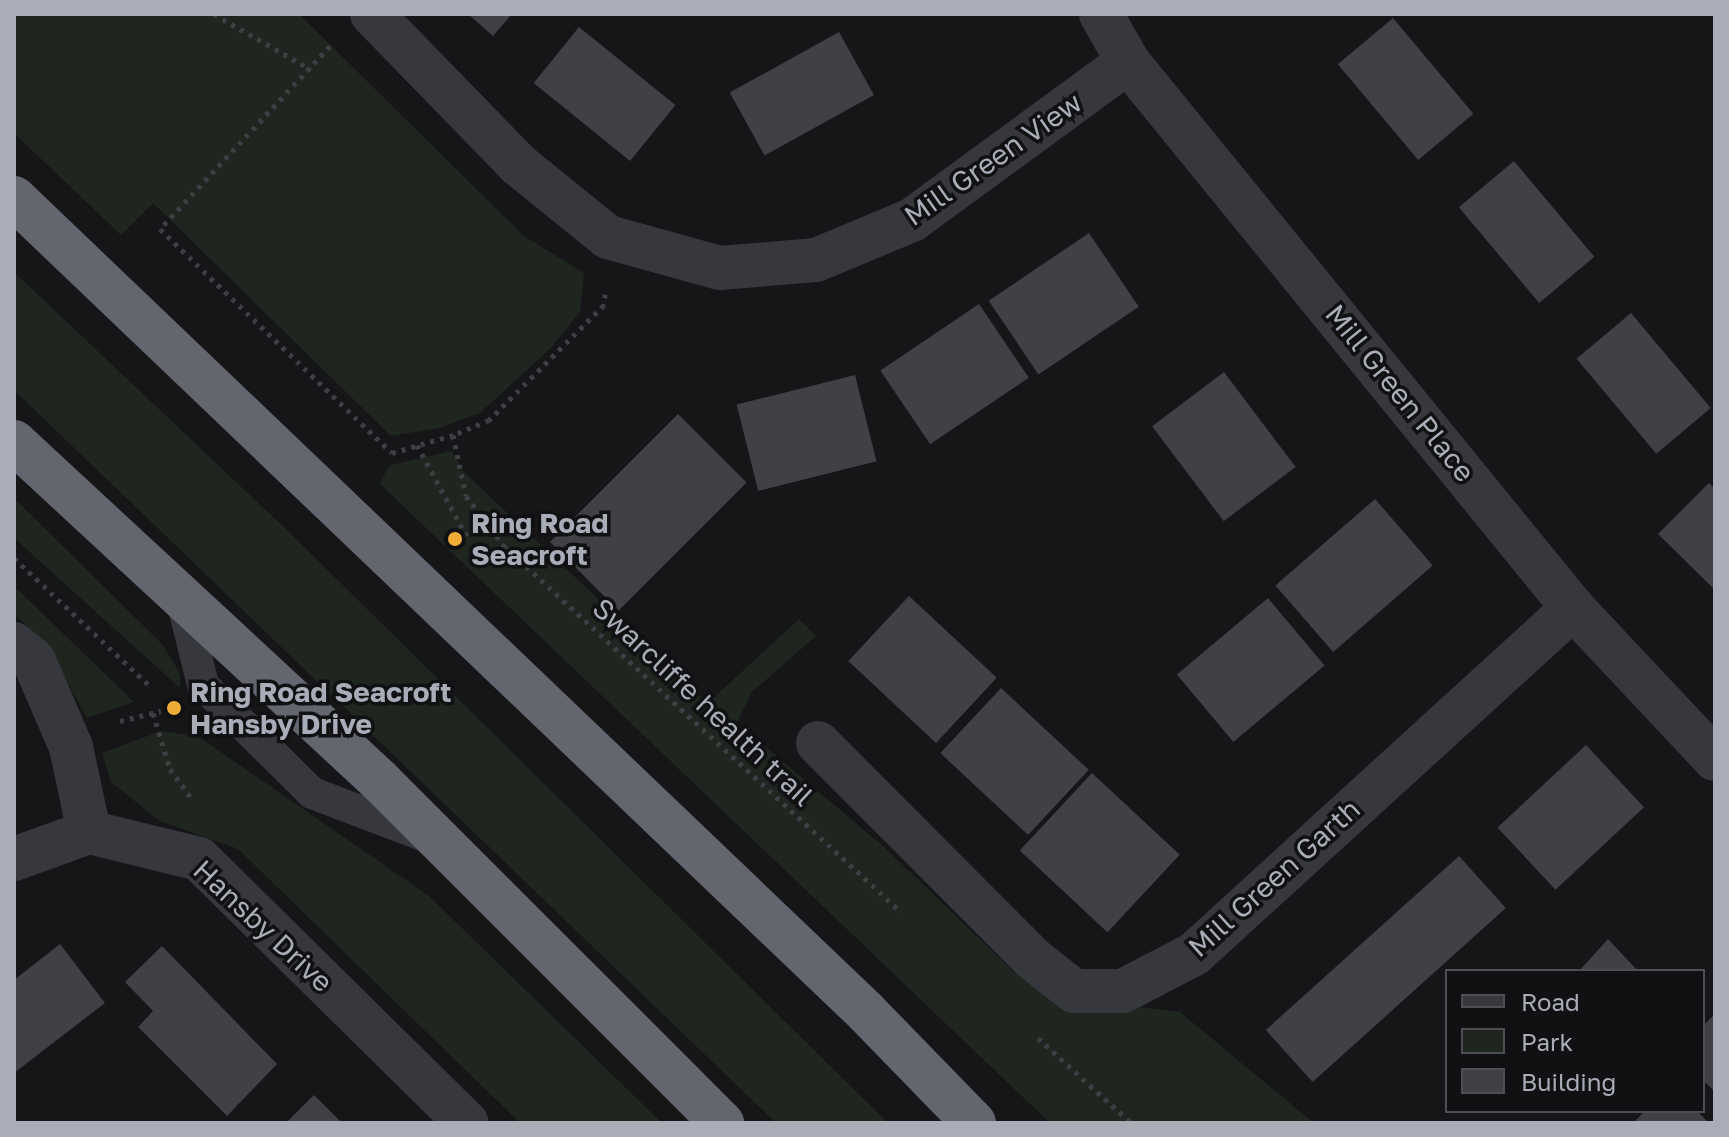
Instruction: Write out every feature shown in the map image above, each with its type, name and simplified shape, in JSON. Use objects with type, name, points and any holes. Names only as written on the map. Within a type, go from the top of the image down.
[{"type":"highway","points":[[14,198],[866,1012],[974,1123]]},
{"type":"highway","points":[[14,442],[443,843],[722,1123]]},
{"type":"street","name":"Mill Green Place","points":[[1101,14],[1128,62],[1573,608],[1715,759]]},
{"type":"street","name":"Mill Green View","points":[[355,25],[608,237],[720,268],[816,260],[912,220],[1128,62]]},
{"type":"street","name":"Mill Green Garth","points":[[817,729],[1032,958],[1074,991],[1123,991],[1194,954],[1573,608]]},
{"type":"street","points":[[14,644],[34,661],[71,747],[89,832],[14,859]]},
{"type":"street","name":"Hansby Drive","points":[[89,832],[199,859],[467,1123]]},
{"type":"path","points":[[214,14],[310,69]]},
{"type":"path","points":[[355,25],[160,229],[392,453],[453,435],[489,420],[604,305],[605,284]]},
{"type":"path","name":"Swarcliffe health trail","points":[[453,435],[466,496],[504,546],[910,920]]},
{"type":"path","points":[[417,445],[468,539]]},
{"type":"path","points":[[14,558],[163,698]]},
{"type":"path","points":[[71,747],[86,729],[174,708]]},
{"type":"path","points":[[1026,1027],[1131,1123]]},
{"type":"green space","points":[[14,14],[299,14],[524,236],[584,273],[580,312],[551,348],[480,413],[439,428],[391,436],[153,203],[121,235],[14,133]]},
{"type":"green space","points":[[14,272],[287,530],[888,1123],[776,1123],[14,390]]},
{"type":"green space","points":[[452,451],[464,472],[708,703],[799,619],[816,636],[752,692],[737,723],[883,846],[1015,973],[1050,996],[1180,1012],[1314,1123],[1050,1123],[379,483],[390,465]]},
{"type":"green space","points":[[14,498],[162,644],[180,673],[180,688],[14,538]]},
{"type":"green space","points":[[14,586],[134,702],[87,718],[45,642],[14,614]]},
{"type":"green space","points":[[161,731],[199,737],[429,896],[662,1123],[520,1123],[238,849],[158,820],[111,782],[102,753]]},
{"type":"building","points":[[468,14],[512,14],[493,36]]},
{"type":"building","points":[[1393,18],[1473,114],[1418,160],[1338,64]]},
{"type":"building","points":[[579,27],[675,105],[630,161],[534,83]]},
{"type":"building","points":[[839,32],[874,95],[765,156],[730,93]]},
{"type":"building","points":[[1514,161],[1594,257],[1539,303],[1459,207]]},
{"type":"building","points":[[1089,233],[1139,307],[1038,374],[989,301]]},
{"type":"building","points":[[979,304],[1029,378],[930,444],[880,371]]},
{"type":"building","points":[[1631,313],[1711,408],[1656,454],[1577,359]]},
{"type":"building","points":[[1224,372],[1296,467],[1224,521],[1152,426]]},
{"type":"building","points":[[855,375],[877,461],[758,491],[737,405]]},
{"type":"building","points":[[678,414],[747,483],[619,611],[550,542]]},
{"type":"building","points":[[1709,483],[1715,489],[1715,590],[1658,534]]},
{"type":"building","points":[[1375,499],[1433,565],[1333,652],[1275,586]]},
{"type":"building","points":[[909,596],[997,678],[936,743],[848,661]]},
{"type":"building","points":[[1268,598],[1325,665],[1233,742],[1177,674]]},
{"type":"building","points":[[1001,688],[1089,770],[1028,835],[940,753]]},
{"type":"building","points":[[1586,745],[1644,807],[1555,890],[1498,828]]},
{"type":"building","points":[[1092,773],[1180,855],[1107,932],[1020,851]]},
{"type":"building","points":[[1459,856],[1506,908],[1313,1082],[1266,1030]]},
{"type":"building","points":[[1608,939],[1636,969],[1581,969]]},
{"type":"building","points":[[60,944],[105,1003],[14,1073],[14,980]]},
{"type":"building","points":[[162,946],[277,1064],[227,1116],[138,1027],[153,1011],[125,982]]},
{"type":"building","points":[[1715,1014],[1715,1092],[1705,1082],[1705,1024]]},
{"type":"building","points":[[314,1095],[342,1123],[286,1123]]},
{"type":"building","points":[[1643,1113],[1699,1113],[1709,1123],[1633,1123]]},
{"type":"place","name":"Ring Road Seacroft","points":[[455,539]]},
{"type":"place","name":"Ring Road Seacroft Hansby Drive","points":[[174,708]]}]
